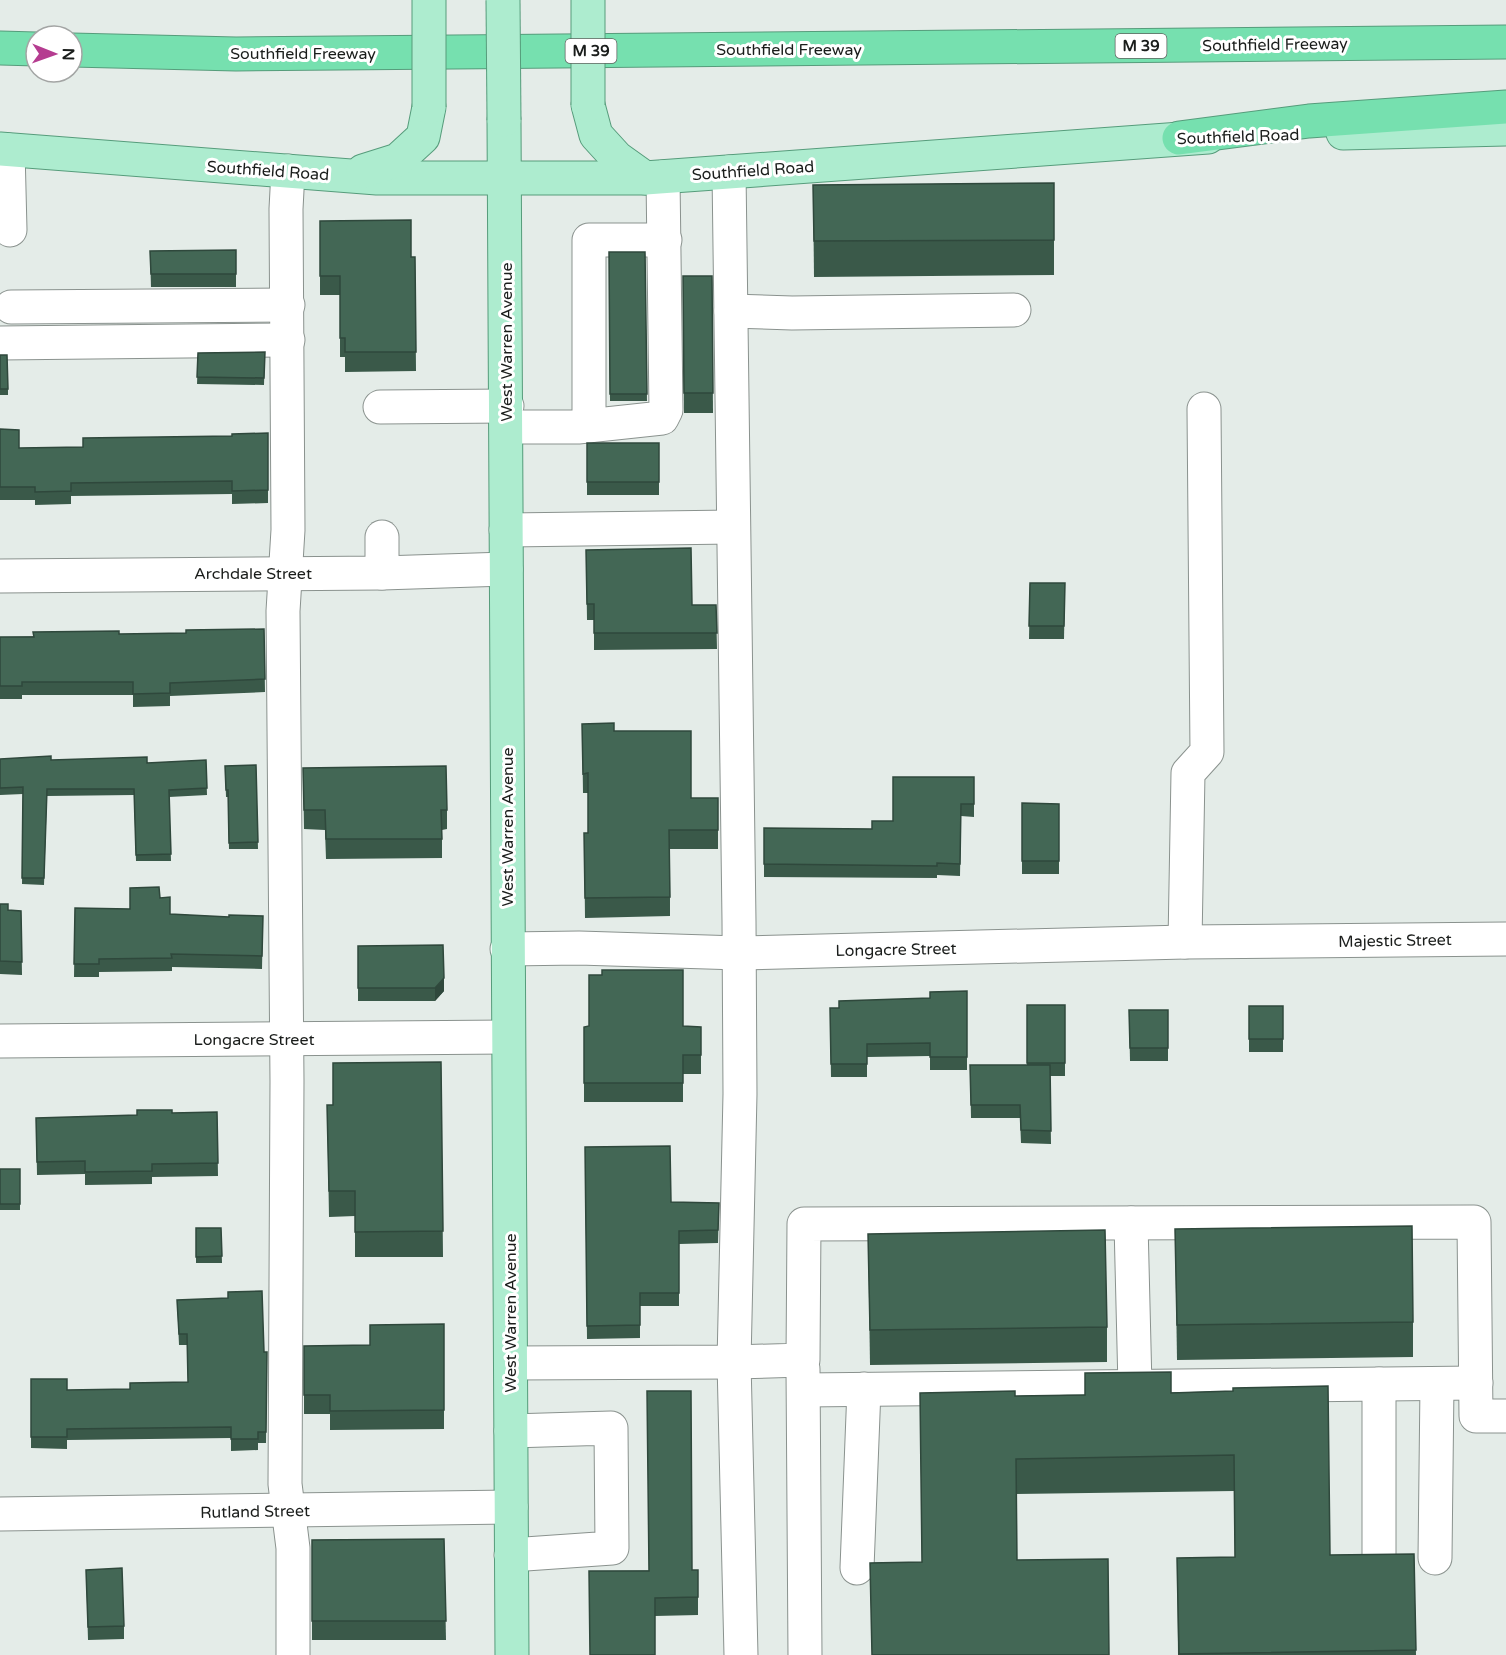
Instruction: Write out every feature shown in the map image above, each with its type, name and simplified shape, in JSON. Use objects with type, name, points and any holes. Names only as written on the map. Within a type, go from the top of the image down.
[{"type":"highway","name":"Southfield Freeway","points":[[84,50],[247,54],[1506,42]]},
{"type":"highway","points":[[0,48],[24,49]]},
{"type":"highway","points":[[1179,138],[1309,121],[1506,107]]},
{"type":"main road","points":[[347,176],[398,160],[423,137],[429,107],[429,0]]},
{"type":"main road","name":"West Warren Avenue","points":[[503,0],[512,1655]]},
{"type":"main road","points":[[588,0],[588,105],[596,135],[617,158],[654,177]]},
{"type":"main road","name":"Southfield Road","points":[[4,150],[377,178],[654,177],[1179,138],[1506,129]]},
{"type":"street","points":[[4,150],[10,230]]},
{"type":"street","points":[[288,171],[286,209],[288,530],[283,611],[287,1039],[285,1484],[293,1548],[293,1655]]},
{"type":"street","points":[[729,172],[740,1094],[734,1362],[741,1655]]},
{"type":"street","points":[[380,407],[507,416],[590,426],[662,418],[666,410],[659,361],[659,287],[665,240],[654,177]]},
{"type":"street","points":[[590,426],[599,363],[599,286],[589,240],[665,240]]},
{"type":"street","points":[[11,307],[288,305]]},
{"type":"street","points":[[731,311],[792,313],[1014,310]]},
{"type":"street","points":[[0,343],[288,340]]},
{"type":"street","points":[[1185,942],[1188,773],[1207,752],[1204,409]]},
{"type":"street","points":[[506,530],[734,527]]},
{"type":"street","points":[[382,537],[382,573]]},
{"type":"street","name":"Archdale Street","points":[[0,576],[382,573],[506,569]]},
{"type":"street","name":"Majestic Street","points":[[1284,941],[1506,939]]},
{"type":"street","name":"Longacre Street","points":[[507,948],[739,953],[1284,941]]},
{"type":"street","name":"Longacre Street","points":[[0,1041],[508,1037]]},
{"type":"street","points":[[805,1655],[804,1224],[1474,1222],[1476,1416],[1506,1416]]},
{"type":"street","points":[[1131,1223],[1135,1387]]},
{"type":"street","points":[[511,1363],[734,1362],[864,1389],[1476,1383]]},
{"type":"street","points":[[1379,1384],[1379,1557]]},
{"type":"street","points":[[1435,1558],[1437,1384]]},
{"type":"street","points":[[858,1568],[864,1389]]},
{"type":"street","points":[[511,1431],[611,1428],[612,1548],[511,1555]]},
{"type":"street","name":"Rutland Street","points":[[0,1514],[511,1507]]},
{"type":"building","points":[[1054,183],[1054,240],[814,241],[813,185]]},
{"type":"building","points":[[411,220],[411,257],[415,257],[416,352],[345,352],[345,338],[340,338],[340,276],[320,276],[320,221]]},
{"type":"building","points":[[236,250],[236,274],[151,274],[150,251]]},
{"type":"building","points":[[609,252],[645,252],[647,394],[610,394]]},
{"type":"building","points":[[683,276],[712,276],[713,393],[684,393]]},
{"type":"building","points":[[265,352],[264,378],[197,377],[198,353]]},
{"type":"building","points":[[0,355],[7,355],[8,389],[0,389]]},
{"type":"building","points":[[0,429],[19,430],[19,448],[83,447],[83,438],[232,436],[232,434],[268,433],[268,490],[232,491],[232,481],[71,483],[71,491],[35,492],[35,487],[0,487]]},
{"type":"building","points":[[587,443],[659,443],[659,482],[587,482]]},
{"type":"building","points":[[691,548],[692,605],[716,605],[717,633],[594,633],[594,604],[587,604],[586,550]]},
{"type":"building","points":[[1030,583],[1065,583],[1064,626],[1029,626]]},
{"type":"building","points":[[264,629],[265,679],[170,683],[170,693],[133,694],[133,682],[22,682],[22,686],[0,686],[0,637],[34,637],[33,632],[119,631],[119,634]]},
{"type":"building","points":[[614,723],[614,731],[691,731],[691,798],[718,798],[718,830],[669,830],[670,897],[585,898],[584,833],[588,833],[588,773],[583,774],[582,724]]},
{"type":"building","points":[[51,756],[51,760],[147,757],[147,763],[206,760],[207,788],[169,790],[171,854],[136,855],[134,789],[47,789],[44,878],[22,878],[23,787],[0,788],[0,759]]},
{"type":"building","points":[[256,765],[258,842],[229,843],[225,766]]},
{"type":"building","points":[[446,766],[447,810],[441,810],[442,839],[326,839],[325,810],[304,810],[303,768]]},
{"type":"building","points":[[893,777],[974,777],[974,804],[961,804],[960,864],[937,863],[937,866],[764,864],[764,828],[872,829],[872,821],[893,821]]},
{"type":"building","points":[[1022,803],[1059,804],[1059,861],[1022,861]]},
{"type":"building","points":[[159,887],[160,898],[170,897],[170,914],[263,916],[262,956],[171,954],[172,958],[99,959],[99,964],[74,964],[75,908],[130,909],[130,888]]},
{"type":"building","points":[[0,904],[8,904],[8,910],[21,911],[22,962],[0,961]]},
{"type":"building","points":[[443,945],[444,978],[435,988],[358,988],[358,946]]},
{"type":"building","points":[[602,970],[683,970],[683,1026],[701,1027],[701,1055],[683,1055],[683,1083],[584,1083],[584,1027],[589,1026],[589,975],[602,975]]},
{"type":"building","points":[[967,991],[967,1057],[930,1057],[930,1043],[867,1044],[867,1064],[831,1064],[830,1008],[839,1008],[839,1001],[930,998],[930,992]]},
{"type":"building","points":[[1027,1005],[1065,1005],[1065,1063],[1027,1063]]},
{"type":"building","points":[[1249,1006],[1283,1006],[1283,1039],[1249,1039]]},
{"type":"building","points":[[1129,1010],[1168,1010],[1168,1048],[1130,1048]]},
{"type":"building","points":[[441,1062],[443,1231],[355,1232],[355,1191],[329,1191],[327,1105],[333,1105],[333,1063]]},
{"type":"building","points":[[970,1065],[1050,1065],[1051,1131],[1021,1130],[1020,1105],[971,1105]]},
{"type":"building","points":[[137,1110],[172,1110],[172,1113],[217,1112],[218,1163],[152,1164],[152,1171],[85,1172],[85,1161],[37,1162],[36,1118],[137,1115]]},
{"type":"building","points":[[670,1146],[671,1202],[719,1203],[718,1230],[679,1231],[679,1293],[640,1293],[640,1325],[587,1326],[585,1147]]},
{"type":"building","points":[[0,1169],[20,1169],[20,1204],[0,1204]]},
{"type":"building","points":[[1412,1226],[1413,1322],[1177,1325],[1175,1229]]},
{"type":"building","points":[[196,1228],[221,1228],[222,1256],[196,1257]]},
{"type":"building","points":[[1105,1230],[1107,1327],[870,1330],[868,1234]]},
{"type":"building","points":[[262,1291],[264,1352],[267,1352],[266,1432],[258,1432],[258,1439],[231,1439],[231,1427],[67,1429],[67,1437],[31,1437],[31,1379],[67,1379],[67,1390],[130,1389],[130,1383],[188,1382],[187,1334],[179,1334],[177,1300],[228,1298],[228,1292]]},
{"type":"building","points":[[444,1324],[444,1410],[330,1411],[330,1395],[304,1395],[304,1346],[370,1345],[370,1325]]},
{"type":"building","points":[[1171,1372],[1171,1393],[1233,1391],[1233,1388],[1328,1386],[1330,1555],[1414,1554],[1416,1650],[1179,1654],[1177,1558],[1235,1557],[1234,1455],[1016,1459],[1017,1560],[1108,1559],[1109,1655],[872,1655],[870,1563],[922,1562],[920,1393],[1015,1391],[1015,1396],[1085,1395],[1085,1373]]},
{"type":"building","points":[[647,1391],[691,1391],[692,1570],[698,1570],[698,1597],[655,1598],[655,1655],[590,1655],[589,1571],[649,1571]]},
{"type":"building","points":[[444,1539],[446,1621],[312,1621],[312,1540]]},
{"type":"building","points":[[122,1568],[124,1626],[88,1627],[86,1570]]}]
